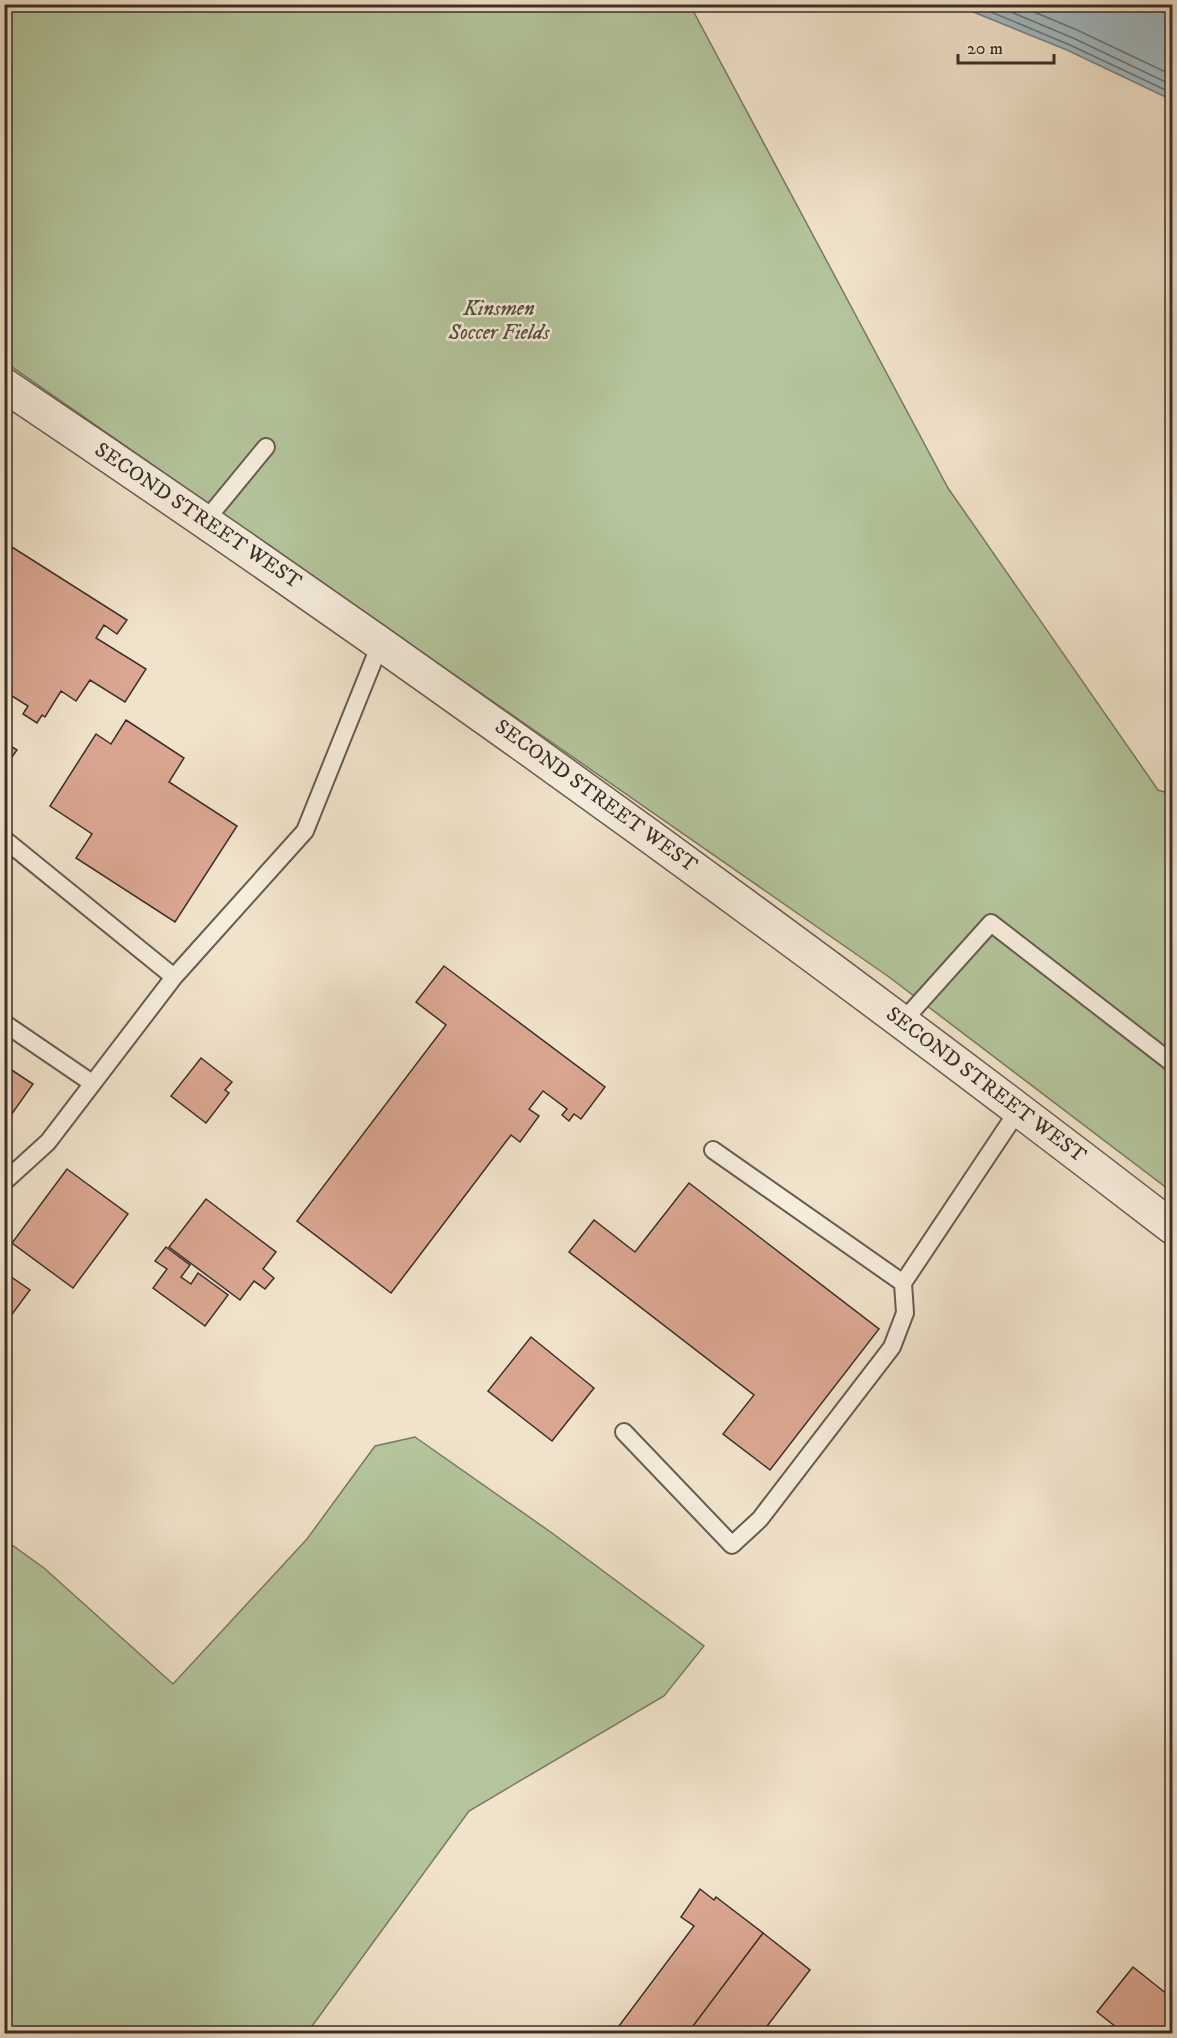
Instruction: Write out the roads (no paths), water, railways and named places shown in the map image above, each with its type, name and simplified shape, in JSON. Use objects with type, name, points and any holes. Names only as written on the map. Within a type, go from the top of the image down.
[{"type":"street","name":"SECOND STREET WEST","points":[[4,385],[206,520],[381,642],[719,884],[1173,1227]]},
{"type":"lane","points":[[206,520],[266,447]]},
{"type":"lane","points":[[4,1182],[48,1142],[174,977],[305,831],[381,642]]},
{"type":"lane","points":[[4,839],[174,977]]},
{"type":"lane","points":[[903,1021],[991,923],[1173,1063]]},
{"type":"lane","points":[[4,1023],[92,1083]]},
{"type":"lane","points":[[624,1432],[732,1545],[760,1519],[892,1347],[905,1313],[903,1283],[1019,1109]]},
{"type":"lane","points":[[713,1150],[903,1283]]},
{"type":"water","points":[[956,5],[1172,5],[1172,100],[1067,50]]},
{"type":"park label","name":"Kinsmen Soccer Fields","points":[[499,321]]}]
